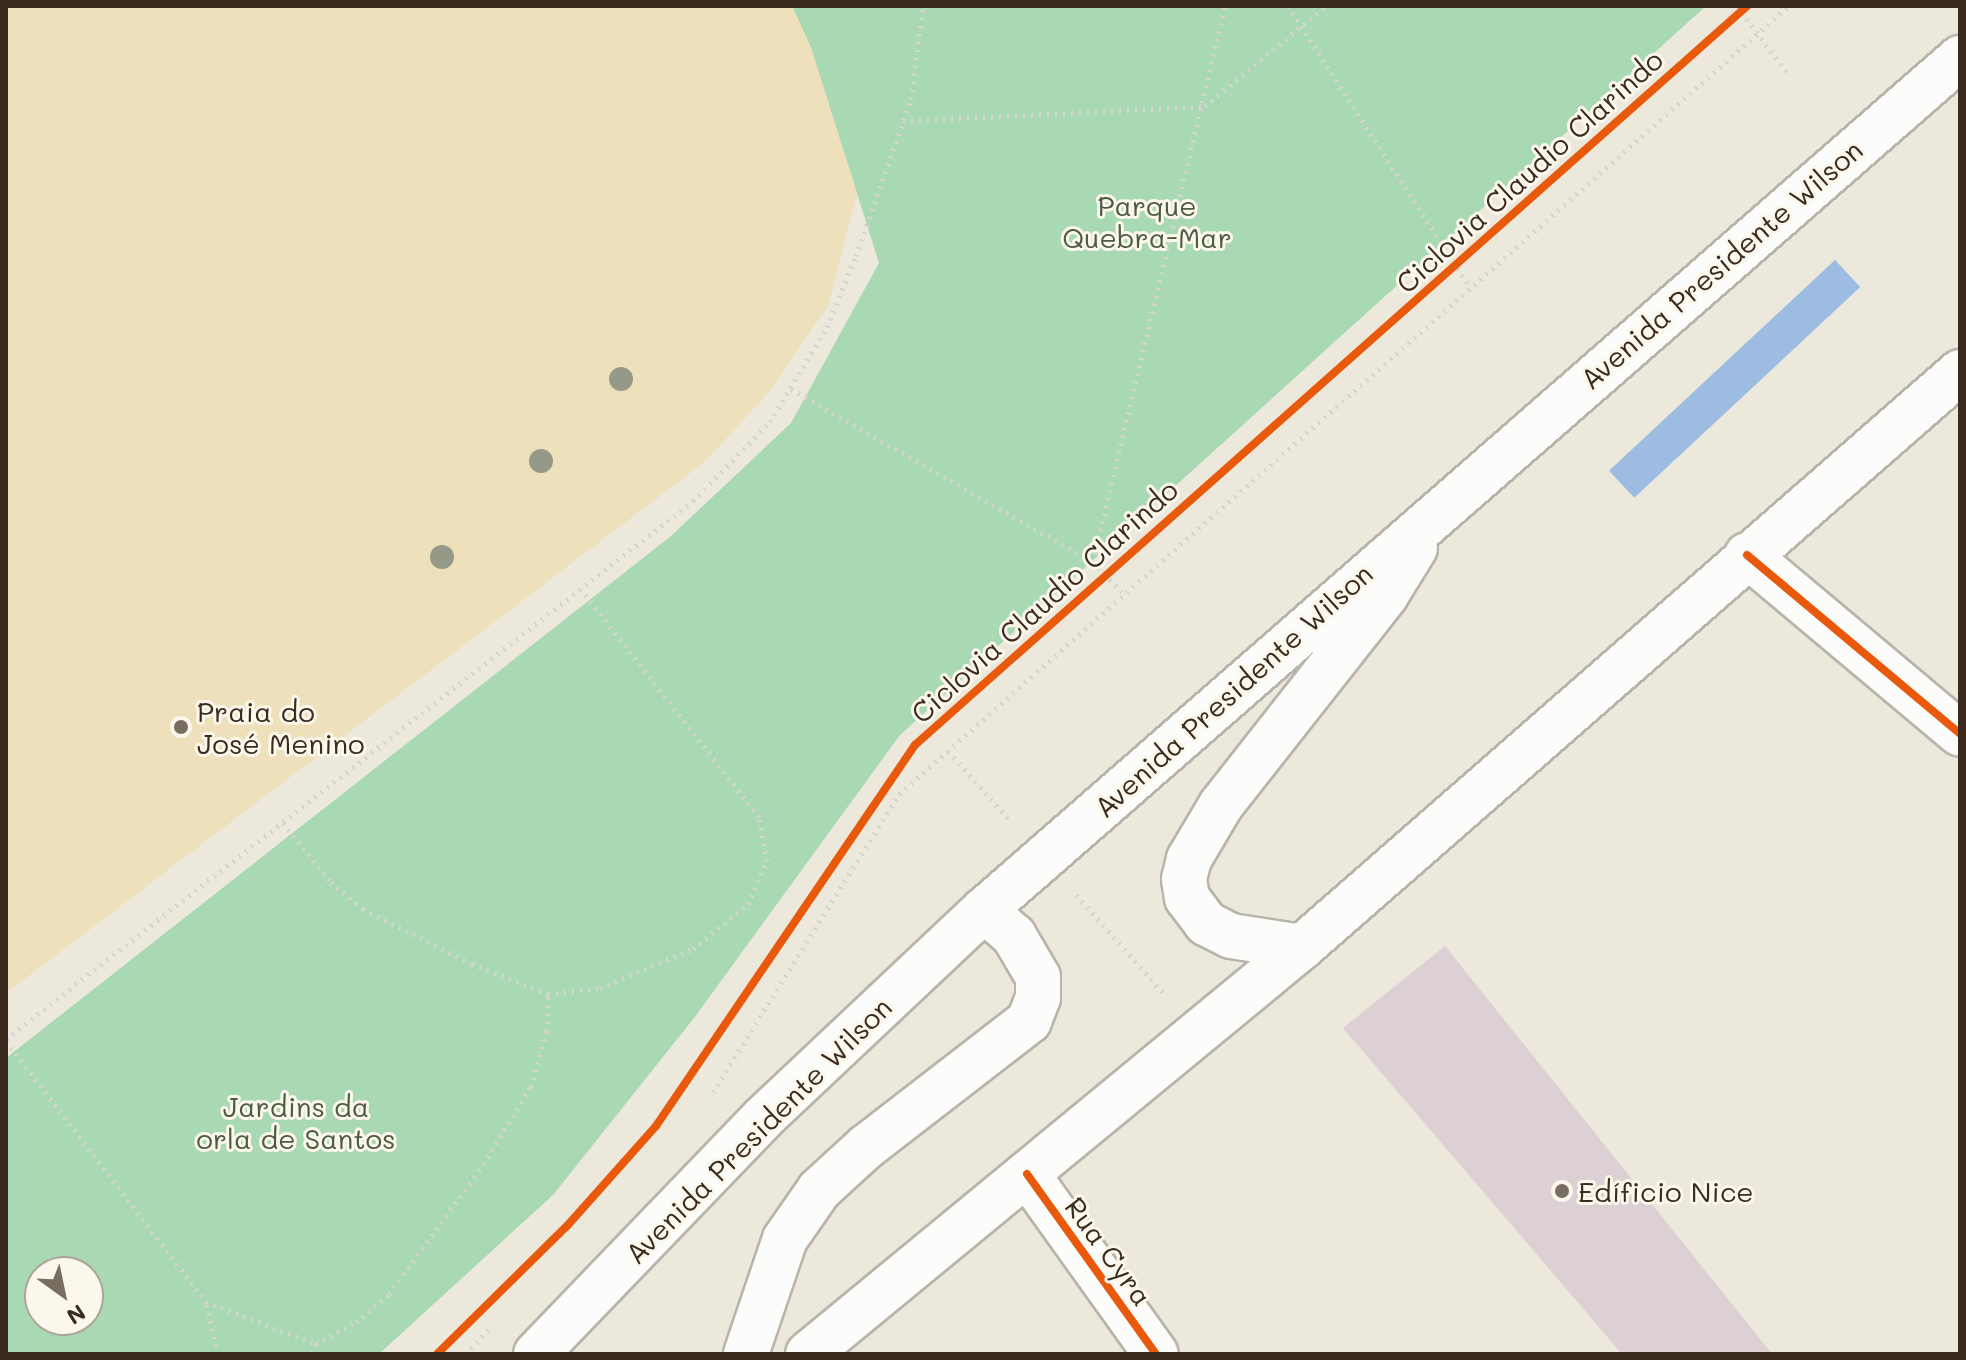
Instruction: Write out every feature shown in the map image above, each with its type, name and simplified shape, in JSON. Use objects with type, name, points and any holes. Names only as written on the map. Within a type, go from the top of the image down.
[{"type":"main road","name":"Avenida Presidente Wilson","points":[[536,1354],[763,1118],[984,910],[1439,508],[1960,58]]},
{"type":"main road","points":[[808,1354],[1302,947],[1960,372]]},
{"type":"main road","points":[[1302,947],[1231,936],[1206,923],[1187,898],[1189,859],[1221,805],[1386,595],[1439,508]]},
{"type":"main road","points":[[1747,555],[1960,734]]},
{"type":"main road","points":[[746,1354],[785,1239],[819,1190],[866,1147],[989,1057],[1029,1021],[1038,998],[1038,977],[1014,936],[984,910]]},
{"type":"main road","name":"Rua Cyra","points":[[1027,1174],[1156,1354]]},
{"type":"path","points":[[218,1354],[206,1302],[6,1040],[693,501],[770,422],[827,327],[903,121],[923,6]]},
{"type":"path","points":[[1093,562],[1205,106],[1225,6]]},
{"type":"path","points":[[1288,6],[1470,287]]},
{"type":"path","points":[[903,121],[1205,106],[1326,6]]},
{"type":"path","points":[[704,1101],[899,794],[1789,6]]},
{"type":"path","points":[[1729,22],[1741,8],[1788,74]]},
{"type":"path","points":[[791,389],[1093,562],[1124,594]]},
{"type":"path","points":[[283,823],[331,882],[363,909],[472,964],[548,994],[600,988],[693,949],[748,904],[767,861],[759,817],[581,589]]},
{"type":"path","points":[[312,1354],[316,1344],[356,1322],[389,1294],[479,1171],[531,1087],[547,1031],[548,994]]},
{"type":"path","points":[[206,1302],[316,1344]]},
{"type":"path","points":[[465,1354],[498,1320]]},
{"type":"green space","name":"Jardins da orla de Santos","points":[[792,6],[1706,6],[900,735],[694,1018],[553,1195],[379,1354],[6,1354],[6,1058],[671,536],[791,423],[879,263],[811,48]]},
{"type":"sand","name":"Praia do José Menino","points":[[6,6],[792,6],[811,48],[857,193],[828,306],[773,387],[706,461],[6,993]]},
{"type":"water","points":[[1835,260],[1860,287],[1634,498],[1609,471]]},
{"type":"building","name":"Edíficio Nice","points":[[1445,946],[1772,1354],[1622,1354],[1343,1028]]},
{"type":"cycle path","name":"Ciclovia Claudio Clarindo","points":[[437,1354],[567,1226],[656,1126],[915,745],[1747,6]]},
{"type":"cycle path","points":[[1747,555],[1960,734]]},
{"type":"cycle path","points":[[1027,1174],[1156,1354]]},
{"type":"place","name":"Praia do José Menino","points":[[181,727]]},
{"type":"place","name":"Edíficio Nice","points":[[1562,1191]]},
{"type":"park label","name":"Parque Quebra-Mar","points":[[1147,221]]}]
